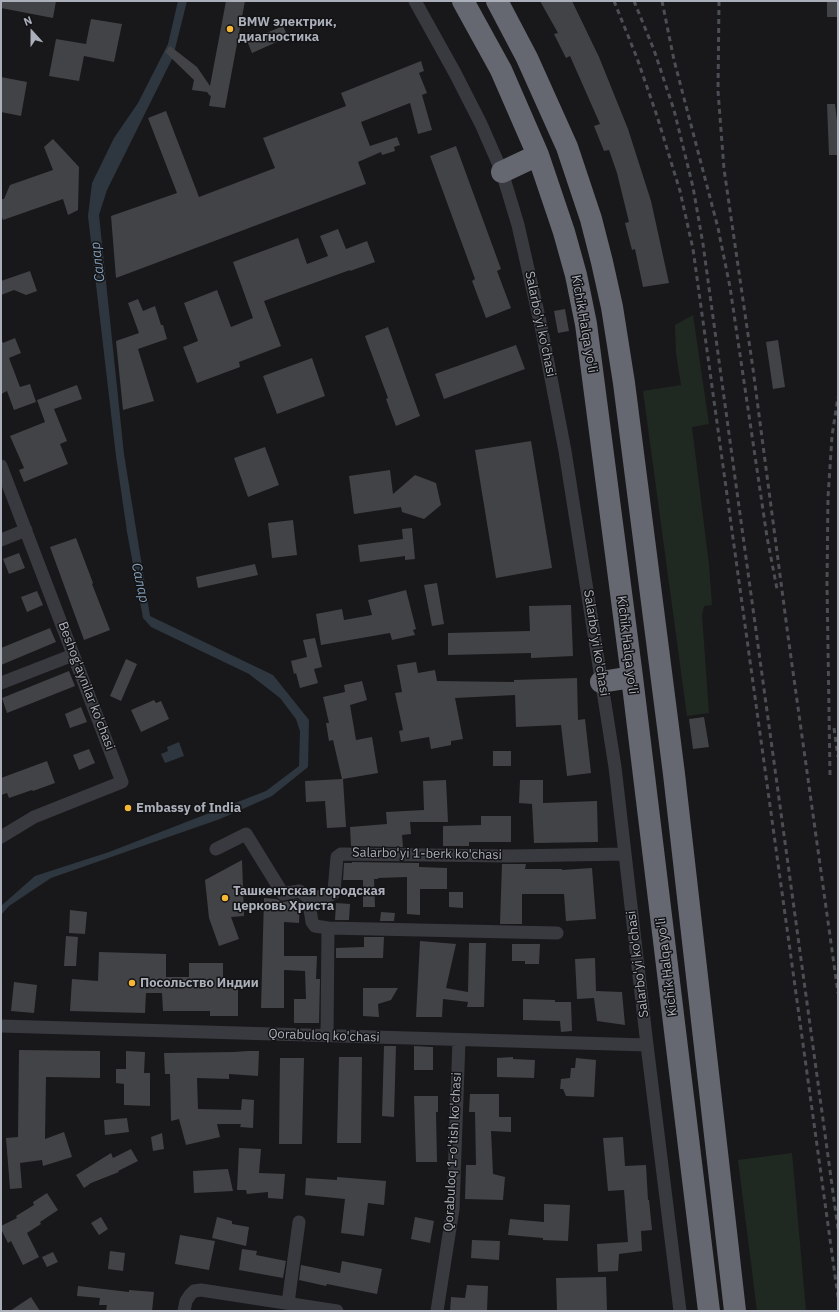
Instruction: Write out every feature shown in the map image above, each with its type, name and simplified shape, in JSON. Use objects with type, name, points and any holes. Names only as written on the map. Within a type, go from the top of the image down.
[{"type":"highway","name":"Kichik Halqa yo'li","points":[[463,1],[501,70],[538,155],[564,232],[576,275],[586,324],[632,677],[709,1311]]},
{"type":"highway","points":[[497,1],[527,58],[567,147],[591,219],[612,307],[626,398],[674,774],[735,1311]]},
{"type":"highway","points":[[502,172],[538,155]]},
{"type":"highway","points":[[601,682],[632,677]]},
{"type":"street","name":"Salarbo'yi ko'chasi","points":[[415,1],[455,73],[481,124],[502,172],[518,224],[540,320],[565,451],[615,767],[647,1045],[680,1311]]},
{"type":"street","name":"Beshog'aynilar ko'chasi","points":[[1,466],[122,782],[34,817],[1,838]]},
{"type":"street","points":[[1,540],[26,530]]},
{"type":"street","points":[[1,683],[73,655]]},
{"type":"street","points":[[216,849],[246,834],[283,894],[299,892],[308,897],[312,922],[315,926],[328,928],[557,933]]},
{"type":"street","name":"Salarbo'yi 1-berk ko'chasi","points":[[308,897],[328,896],[333,894],[337,857],[342,854],[511,856],[625,854]]},
{"type":"street","points":[[327,1036],[328,928]]},
{"type":"street","name":"Qorabuloq ko'chasi","points":[[1,1026],[647,1045]]},
{"type":"street","name":"Qorabuloq 1-o'tish ko'chasi","points":[[437,1311],[453,1209],[459,1040]]},
{"type":"street","points":[[288,1304],[299,1222]]},
{"type":"street","points":[[184,1311],[186,1301],[190,1295],[194,1291],[202,1290],[330,1310]]},
{"type":"shaded area","points":[[693,315],[709,424],[692,427],[709,565],[712,605],[704,606],[702,615],[709,713],[687,716],[643,391],[681,385],[676,353],[675,325]]},
{"type":"shaded area","points":[[792,1153],[806,1311],[757,1311],[738,1160]]},
{"type":"water","name":"Салар","points":[[178,1],[187,1],[173,57],[107,190],[99,215],[124,454],[150,616],[273,675],[309,720],[308,767],[272,796],[220,819],[51,878],[9,906],[1,915],[1,906],[35,876],[109,852],[266,791],[299,766],[300,731],[296,719],[280,698],[249,674],[151,627],[143,618],[127,532],[116,456],[88,216],[92,183],[114,138],[138,103],[168,44]]},
{"type":"water","points":[[179,742],[184,756],[165,763],[161,754],[168,751],[167,747]]},
{"type":"building","points":[[1,1],[56,1],[53,18],[1,8]]},
{"type":"building","points":[[226,1],[245,1],[225,108],[209,106],[211,95],[210,96],[207,92],[192,90],[194,80],[165,52],[170,46],[197,67],[210,86]]},
{"type":"building","points":[[540,1],[572,1],[599,57],[628,129],[651,201],[669,283],[643,287],[635,249],[632,250],[625,223],[629,222],[617,173],[609,150],[604,151],[594,126],[600,124],[570,56],[566,58],[554,34],[558,33]]},
{"type":"building","points":[[827,1],[838,1],[838,17],[827,17]]},
{"type":"building","points":[[91,19],[122,24],[114,62],[84,56],[79,81],[49,76],[56,39],[86,44]]},
{"type":"building","points":[[283,26],[288,37],[252,53],[247,41]]},
{"type":"building","points":[[421,61],[424,71],[419,73],[427,93],[422,95],[432,130],[418,134],[410,103],[361,122],[370,146],[397,137],[400,145],[394,147],[395,151],[382,155],[381,152],[358,162],[366,184],[116,278],[111,216],[177,193],[148,118],[166,111],[199,197],[275,168],[263,138],[346,106],[341,93]]},
{"type":"building","points":[[1,77],[27,82],[21,116],[1,112]]},
{"type":"building","points":[[827,104],[835,104],[838,129],[838,155],[829,155]]},
{"type":"building","points":[[53,139],[79,167],[78,210],[68,215],[63,199],[3,220],[1,215],[1,199],[4,199],[10,185],[53,170],[44,147]]},
{"type":"building","points":[[456,146],[501,269],[497,271],[511,308],[486,318],[472,281],[475,279],[430,156]]},
{"type":"building","points":[[338,229],[346,249],[367,241],[375,262],[264,301],[281,346],[239,362],[240,367],[197,383],[183,347],[198,341],[184,303],[217,290],[231,327],[253,318],[233,262],[298,238],[307,264],[328,256],[320,236]]},
{"type":"building","points":[[30,271],[37,291],[26,295],[14,290],[1,295],[1,281]]},
{"type":"building","points":[[138,299],[143,311],[155,306],[167,339],[138,349],[154,401],[123,410],[116,341],[139,333],[128,303]]},
{"type":"building","points":[[565,309],[569,331],[558,333],[554,311]]},
{"type":"building","points":[[388,327],[420,416],[396,426],[386,399],[388,398],[365,336]]},
{"type":"building","points":[[15,338],[21,353],[9,358],[20,387],[30,384],[36,402],[14,410],[7,391],[1,394],[1,339],[3,343]]},
{"type":"building","points":[[778,340],[785,387],[773,389],[766,342]]},
{"type":"building","points":[[516,345],[525,369],[444,399],[435,374]]},
{"type":"building","points":[[312,358],[325,396],[277,414],[263,376]]},
{"type":"building","points":[[77,385],[82,399],[54,409],[67,441],[60,444],[68,464],[24,482],[19,470],[24,468],[10,436],[45,422],[37,400]]},
{"type":"building","points":[[531,441],[552,568],[496,578],[475,450]]},
{"type":"building","points":[[265,447],[279,485],[248,497],[234,458]]},
{"type":"building","points":[[390,470],[393,494],[415,475],[436,483],[441,505],[424,519],[402,512],[401,507],[354,514],[349,476]]},
{"type":"building","points":[[293,520],[297,555],[272,558],[268,523]]},
{"type":"building","points":[[412,528],[415,559],[405,560],[405,556],[360,562],[358,545],[403,539],[402,529]]},
{"type":"building","points":[[76,538],[110,630],[84,640],[50,547]]},
{"type":"building","points":[[19,553],[25,568],[9,574],[3,559]]},
{"type":"building","points":[[255,564],[258,575],[198,588],[196,577]]},
{"type":"building","points":[[437,583],[444,624],[432,626],[424,585]]},
{"type":"building","points":[[406,590],[416,629],[413,630],[415,635],[392,640],[390,633],[321,645],[316,614],[342,609],[344,620],[372,615],[368,600]]},
{"type":"building","points":[[37,591],[43,605],[27,612],[21,597]]},
{"type":"building","points":[[571,605],[573,656],[531,658],[531,653],[448,655],[448,633],[530,631],[529,606]]},
{"type":"building","points":[[50,628],[56,642],[1,665],[1,648]]},
{"type":"building","points":[[315,638],[322,667],[314,669],[318,683],[300,688],[296,673],[294,674],[291,661],[307,657],[303,640]]},
{"type":"building","points":[[126,659],[137,664],[121,701],[110,696]]},
{"type":"building","points":[[416,662],[418,673],[435,670],[437,681],[514,682],[514,680],[577,678],[578,720],[585,719],[591,773],[567,776],[561,725],[516,727],[515,695],[455,698],[463,739],[451,741],[451,745],[431,749],[429,737],[401,742],[399,731],[403,730],[395,693],[402,692],[397,665]]},
{"type":"building","points":[[69,671],[75,686],[7,713],[2,698]]},
{"type":"building","points":[[362,681],[367,700],[350,705],[356,740],[372,737],[378,773],[343,779],[346,827],[327,828],[325,801],[306,802],[305,781],[342,779],[333,740],[329,741],[326,723],[329,723],[323,697],[345,692],[344,685]]},
{"type":"building","points":[[154,700],[156,703],[161,701],[169,719],[141,732],[131,710]]},
{"type":"building","points":[[81,707],[87,722],[70,728],[65,714]]},
{"type":"building","points":[[704,717],[709,747],[693,749],[689,719]]},
{"type":"building","points":[[89,749],[95,763],[79,770],[73,755]]},
{"type":"building","points":[[493,751],[511,751],[511,766],[493,766]]},
{"type":"building","points":[[47,761],[55,783],[9,798],[7,793],[1,795],[1,778]]},
{"type":"building","points":[[446,780],[448,822],[410,822],[411,834],[402,835],[403,847],[351,846],[350,827],[387,824],[386,812],[424,810],[423,781]]},
{"type":"building","points":[[520,780],[543,780],[543,803],[597,801],[598,842],[534,843],[532,804],[519,803]]},
{"type":"building","points":[[481,816],[511,816],[511,842],[469,842],[469,846],[443,846],[443,826],[481,825]]},
{"type":"building","name":"Ташкентская городская церковь Христа","points":[[242,860],[244,916],[231,917],[239,939],[219,946],[209,918],[205,880]]},
{"type":"building","points":[[344,863],[419,863],[419,867],[447,868],[447,889],[420,889],[420,915],[407,914],[407,877],[378,878],[374,879],[375,907],[363,907],[363,880],[343,880]]},
{"type":"building","points":[[502,864],[526,864],[525,869],[562,870],[592,868],[596,919],[566,921],[564,894],[522,894],[522,924],[500,924]]},
{"type":"building","points":[[449,892],[463,892],[463,908],[449,907]]},
{"type":"building","points":[[264,898],[277,899],[284,902],[297,899],[300,901],[299,923],[284,922],[284,956],[317,956],[316,979],[320,979],[319,1023],[294,1023],[294,999],[306,999],[305,971],[284,970],[284,1008],[261,1008]]},
{"type":"building","points":[[336,903],[350,904],[349,920],[335,920]]},
{"type":"building","points":[[70,910],[87,912],[85,934],[69,933]]},
{"type":"building","points":[[381,912],[395,913],[394,921],[380,921]]},
{"type":"building","points":[[66,936],[78,937],[76,966],[64,966]]},
{"type":"building","points":[[364,937],[384,937],[383,958],[336,958],[336,948],[364,947]]},
{"type":"building","points":[[420,941],[456,944],[446,988],[468,992],[469,943],[486,943],[484,1007],[467,1007],[468,1002],[443,999],[442,1017],[416,1017]]},
{"type":"building","points":[[512,944],[540,944],[539,964],[525,964],[525,961],[512,961]]},
{"type":"building","points":[[99,952],[166,954],[166,977],[189,977],[189,963],[223,963],[223,988],[238,988],[238,1016],[210,1016],[210,1011],[163,1011],[162,993],[146,993],[145,1013],[70,1011],[72,979],[98,981]]},
{"type":"building","points":[[595,958],[596,991],[622,992],[625,1025],[597,1021],[594,998],[577,999],[575,959]]},
{"type":"building","points":[[14,982],[37,985],[34,1013],[11,1011]]},
{"type":"building","points":[[363,988],[398,988],[391,1000],[378,1004],[379,1017],[363,1016]]},
{"type":"building","points":[[523,999],[571,1002],[572,1031],[561,1032],[560,1021],[523,1020]]},
{"type":"building","points":[[384,1046],[396,1046],[394,1117],[382,1116]]},
{"type":"building","points":[[414,1046],[433,1047],[433,1070],[414,1070]]},
{"type":"building","points":[[19,1050],[100,1051],[100,1078],[46,1077],[45,1139],[64,1132],[72,1157],[43,1166],[42,1160],[20,1163],[22,1188],[10,1189],[6,1138],[18,1137]]},
{"type":"building","points":[[126,1051],[145,1052],[144,1073],[150,1073],[150,1106],[124,1105],[124,1084],[116,1083],[116,1069],[126,1069]]},
{"type":"building","points":[[259,1051],[258,1076],[229,1074],[229,1079],[197,1078],[198,1109],[241,1110],[242,1099],[254,1100],[253,1128],[240,1127],[241,1124],[217,1124],[220,1137],[186,1145],[179,1119],[171,1121],[170,1074],[165,1074],[164,1053]]},
{"type":"building","points":[[339,1057],[362,1057],[361,1143],[337,1143]]},
{"type":"building","points":[[513,1057],[513,1059],[535,1060],[534,1078],[497,1077],[497,1058]]},
{"type":"building","points":[[280,1058],[304,1058],[302,1144],[279,1144]]},
{"type":"building","points":[[576,1058],[596,1060],[594,1097],[566,1096],[563,1089],[560,1089],[561,1079],[570,1078],[571,1068],[575,1068]]},
{"type":"building","points":[[470,1094],[499,1094],[499,1117],[511,1117],[511,1132],[491,1131],[493,1174],[505,1177],[503,1200],[465,1199],[466,1165],[476,1165],[475,1112],[469,1112]]},
{"type":"building","points":[[414,1096],[438,1096],[438,1112],[436,1112],[437,1162],[416,1162]]},
{"type":"building","points":[[127,1118],[129,1132],[105,1135],[104,1120]]},
{"type":"building","points":[[162,1133],[164,1149],[153,1151],[151,1137]]},
{"type":"building","points":[[623,1137],[625,1166],[646,1165],[648,1200],[652,1230],[641,1231],[642,1251],[619,1254],[618,1271],[598,1272],[597,1244],[628,1242],[624,1190],[608,1191],[603,1138]]},
{"type":"building","points":[[239,1148],[261,1149],[259,1173],[285,1174],[283,1199],[268,1198],[268,1192],[247,1194],[246,1190],[237,1190]]},
{"type":"building","points":[[131,1149],[138,1161],[118,1171],[119,1172],[91,1183],[84,1188],[76,1175],[111,1153],[113,1158]]},
{"type":"building","points":[[228,1169],[233,1191],[194,1193],[193,1171]]},
{"type":"building","points":[[337,1177],[386,1181],[384,1205],[368,1203],[364,1236],[341,1233],[345,1199],[305,1195],[306,1178],[337,1180]]},
{"type":"building","points":[[47,1193],[58,1210],[27,1233],[39,1257],[23,1265],[11,1241],[8,1243],[1,1226],[17,1218],[16,1216],[34,1205],[33,1202]]},
{"type":"building","points":[[544,1204],[570,1205],[568,1241],[543,1240],[543,1238],[508,1235],[510,1219],[544,1222]]},
{"type":"building","points":[[101,1217],[108,1229],[99,1235],[91,1223]]},
{"type":"building","points":[[217,1217],[232,1221],[232,1224],[249,1227],[246,1246],[212,1238]]},
{"type":"building","points":[[415,1217],[434,1221],[430,1243],[411,1239]]},
{"type":"building","points":[[180,1235],[215,1241],[209,1270],[175,1264]]},
{"type":"building","points":[[472,1240],[500,1241],[499,1260],[471,1258]]},
{"type":"building","points":[[242,1249],[257,1251],[256,1255],[286,1261],[283,1278],[239,1270]]},
{"type":"building","points":[[110,1251],[125,1253],[123,1271],[108,1269]]},
{"type":"building","points":[[53,1252],[58,1262],[47,1267],[42,1257]]},
{"type":"building","points":[[342,1261],[382,1269],[377,1294],[299,1280],[301,1265],[340,1273]]},
{"type":"building","points":[[606,1277],[607,1311],[557,1311],[556,1278]]},
{"type":"building","points":[[467,1285],[488,1286],[487,1311],[450,1311],[451,1297],[465,1298]]},
{"type":"building","points":[[78,1286],[129,1292],[129,1290],[154,1292],[152,1311],[106,1311],[107,1305],[99,1305],[100,1298],[77,1296]]},
{"type":"building","points":[[31,1297],[40,1311],[10,1311]]},
{"type":"railway","points":[[614,1],[637,58],[657,116],[680,191],[693,249],[838,1297]]},
{"type":"railway","points":[[634,1],[654,50],[674,110],[693,187],[703,244],[838,1229]]},
{"type":"railway","points":[[662,1],[674,60],[718,228],[730,287],[767,537],[777,589]]},
{"type":"railway","points":[[719,1],[718,91],[724,169],[753,369],[788,636],[838,993]]},
{"type":"railway","points":[[830,775],[827,584],[828,497],[832,436],[838,397]]},
{"type":"railway","points":[[834,728],[838,757]]},
{"type":"place","name":"BMW электрик, диагностика","points":[[230,29]]},
{"type":"place","name":"Embassy of India","points":[[128,808]]},
{"type":"place","name":"Ташкентская городская церковь Христа","points":[[225,898]]},
{"type":"place","name":"Посольство Индии","points":[[132,983]]}]
